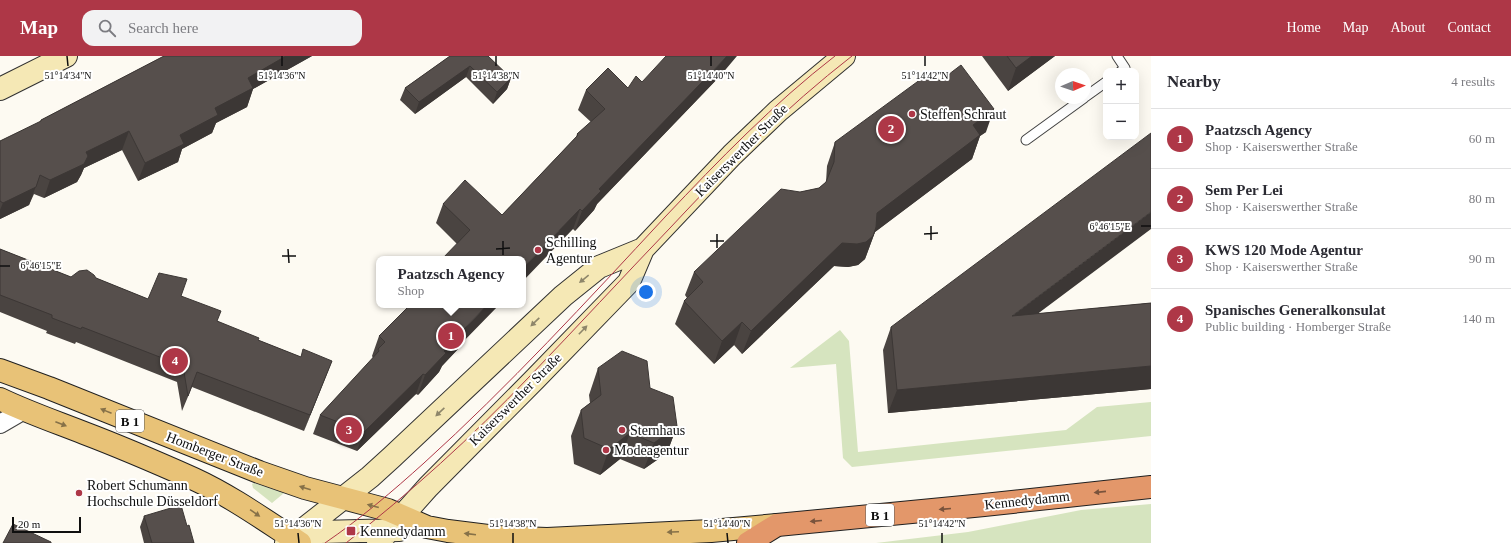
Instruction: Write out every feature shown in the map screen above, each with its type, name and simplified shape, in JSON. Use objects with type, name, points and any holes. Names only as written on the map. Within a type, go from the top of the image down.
[{"type":"highway","name":"Kennedydamm","points":[[776,525],[976,506],[1151,487]]},
{"type":"highway","points":[[748,543],[776,525]]},
{"type":"main road","name":"Homberger Straße","points":[[0,370],[49,388],[259,472],[305,488],[342,498]]},
{"type":"main road","name":"Homberger Straße","points":[[0,399],[195,479],[253,512],[293,541]]},
{"type":"main road","name":"B 1","points":[[342,498],[388,510],[390,530]]},
{"type":"main road","name":"Kennedydamm","points":[[390,530],[427,527],[496,537],[547,539],[711,531],[776,525]]},
{"type":"street","points":[[0,89],[66,56]]},
{"type":"street","name":"Kaiserswerther Straße","points":[[390,530],[428,487],[629,282],[643,249],[732,155],[778,111],[844,56]]},
{"type":"street","name":"Kaiserswerther Straße","points":[[293,541],[342,498],[370,477],[563,296],[599,266],[643,249]]},
{"type":"street","points":[[0,424],[24,410]]},
{"type":"street","points":[[293,541],[320,532],[390,530]]},
{"type":"lane","points":[[1117,56],[1125,68]]},
{"type":"lane","points":[[1091,93],[1103,84]]},
{"type":"lane","points":[[1026,140],[1076,104]]},
{"type":"green space","points":[[840,330],[849,341],[858,452],[1066,430],[1097,407],[1151,402],[1151,436],[852,467],[843,458],[836,364],[790,368]]},
{"type":"green space","points":[[254,483],[284,493],[272,503],[253,488],[252,484]]},
{"type":"green space","points":[[1151,504],[1151,543],[876,543],[968,532],[1081,510]]},
{"type":"building","points":[[164,56],[286,56],[248,78],[253,88],[215,108],[218,115],[180,135],[184,144],[145,163],[129,131],[86,152],[88,156],[84,164],[50,180],[40,175],[36,187],[3,203],[0,201],[0,141]]},
{"type":"building","points":[[450,56],[488,56],[511,78],[497,92],[470,66],[419,102],[405,88]]},
{"type":"building","points":[[666,56],[727,56],[599,189],[601,191],[582,211],[580,209],[526,265],[526,256],[445,256],[470,230],[443,204],[465,180],[502,215],[578,135],[577,134],[605,109],[586,90],[608,68],[628,88],[636,76],[642,82]]},
{"type":"building","points":[[1007,56],[1032,56],[1016,68]]},
{"type":"building","points":[[961,65],[994,109],[973,125],[980,135],[877,213],[876,227],[873,236],[866,242],[857,244],[842,243],[751,331],[742,322],[722,341],[684,301],[703,282],[694,272],[781,189],[800,192],[819,188],[826,182],[834,162],[835,142],[932,71],[940,81]]},
{"type":"building","points":[[1151,133],[1151,212],[1012,316],[1151,303],[1151,366],[897,390],[891,327]]},
{"type":"building","points":[[0,249],[71,277],[79,271],[87,270],[96,278],[148,299],[159,273],[187,279],[181,296],[221,311],[217,321],[259,338],[258,340],[301,357],[303,349],[332,361],[310,415],[197,372],[188,396],[183,366],[82,327],[81,329],[52,318],[52,315],[0,295]]},
{"type":"building","points":[[407,308],[484,308],[444,351],[446,353],[425,375],[423,374],[364,432],[320,415],[379,351],[378,349],[385,342],[379,336]]},
{"type":"building","points":[[622,351],[647,361],[650,388],[673,397],[677,426],[654,443],[630,433],[609,449],[584,438],[581,410],[601,395],[598,368]]},
{"type":"building","points":[[181,505],[194,543],[152,543],[144,516]]},
{"type":"building","points":[[13,524],[51,542],[51,543],[3,543]]},
{"type":"tram line","points":[[325,543],[388,494],[456,434],[547,343],[726,154],[790,93],[835,56]]},
{"type":"tram line","points":[[346,543],[417,484],[486,421],[735,160],[803,96],[852,56]]},
{"type":"place","name":"Steffen Schraut","points":[[912,114]]},
{"type":"place","name":"Sem Per Lei","points":[[891,129]]},
{"type":"place","name":"Schilling Agentur","points":[[538,250]]},
{"type":"place","name":"Paatzsch Agency","points":[[451,336]]},
{"type":"place","name":"Spanisches Generalkonsulat","points":[[175,361]]},
{"type":"place","name":"KWS 120 Mode Agentur","points":[[349,430]]},
{"type":"place","name":"Sternhaus","points":[[622,430]]},
{"type":"place","name":"Modeagentur","points":[[606,450]]},
{"type":"place","name":"Robert Schumann Hochschule Düsseldorf","points":[[79,493]]},
{"type":"place","name":"Kennedydamm","points":[[351,531]]}]
